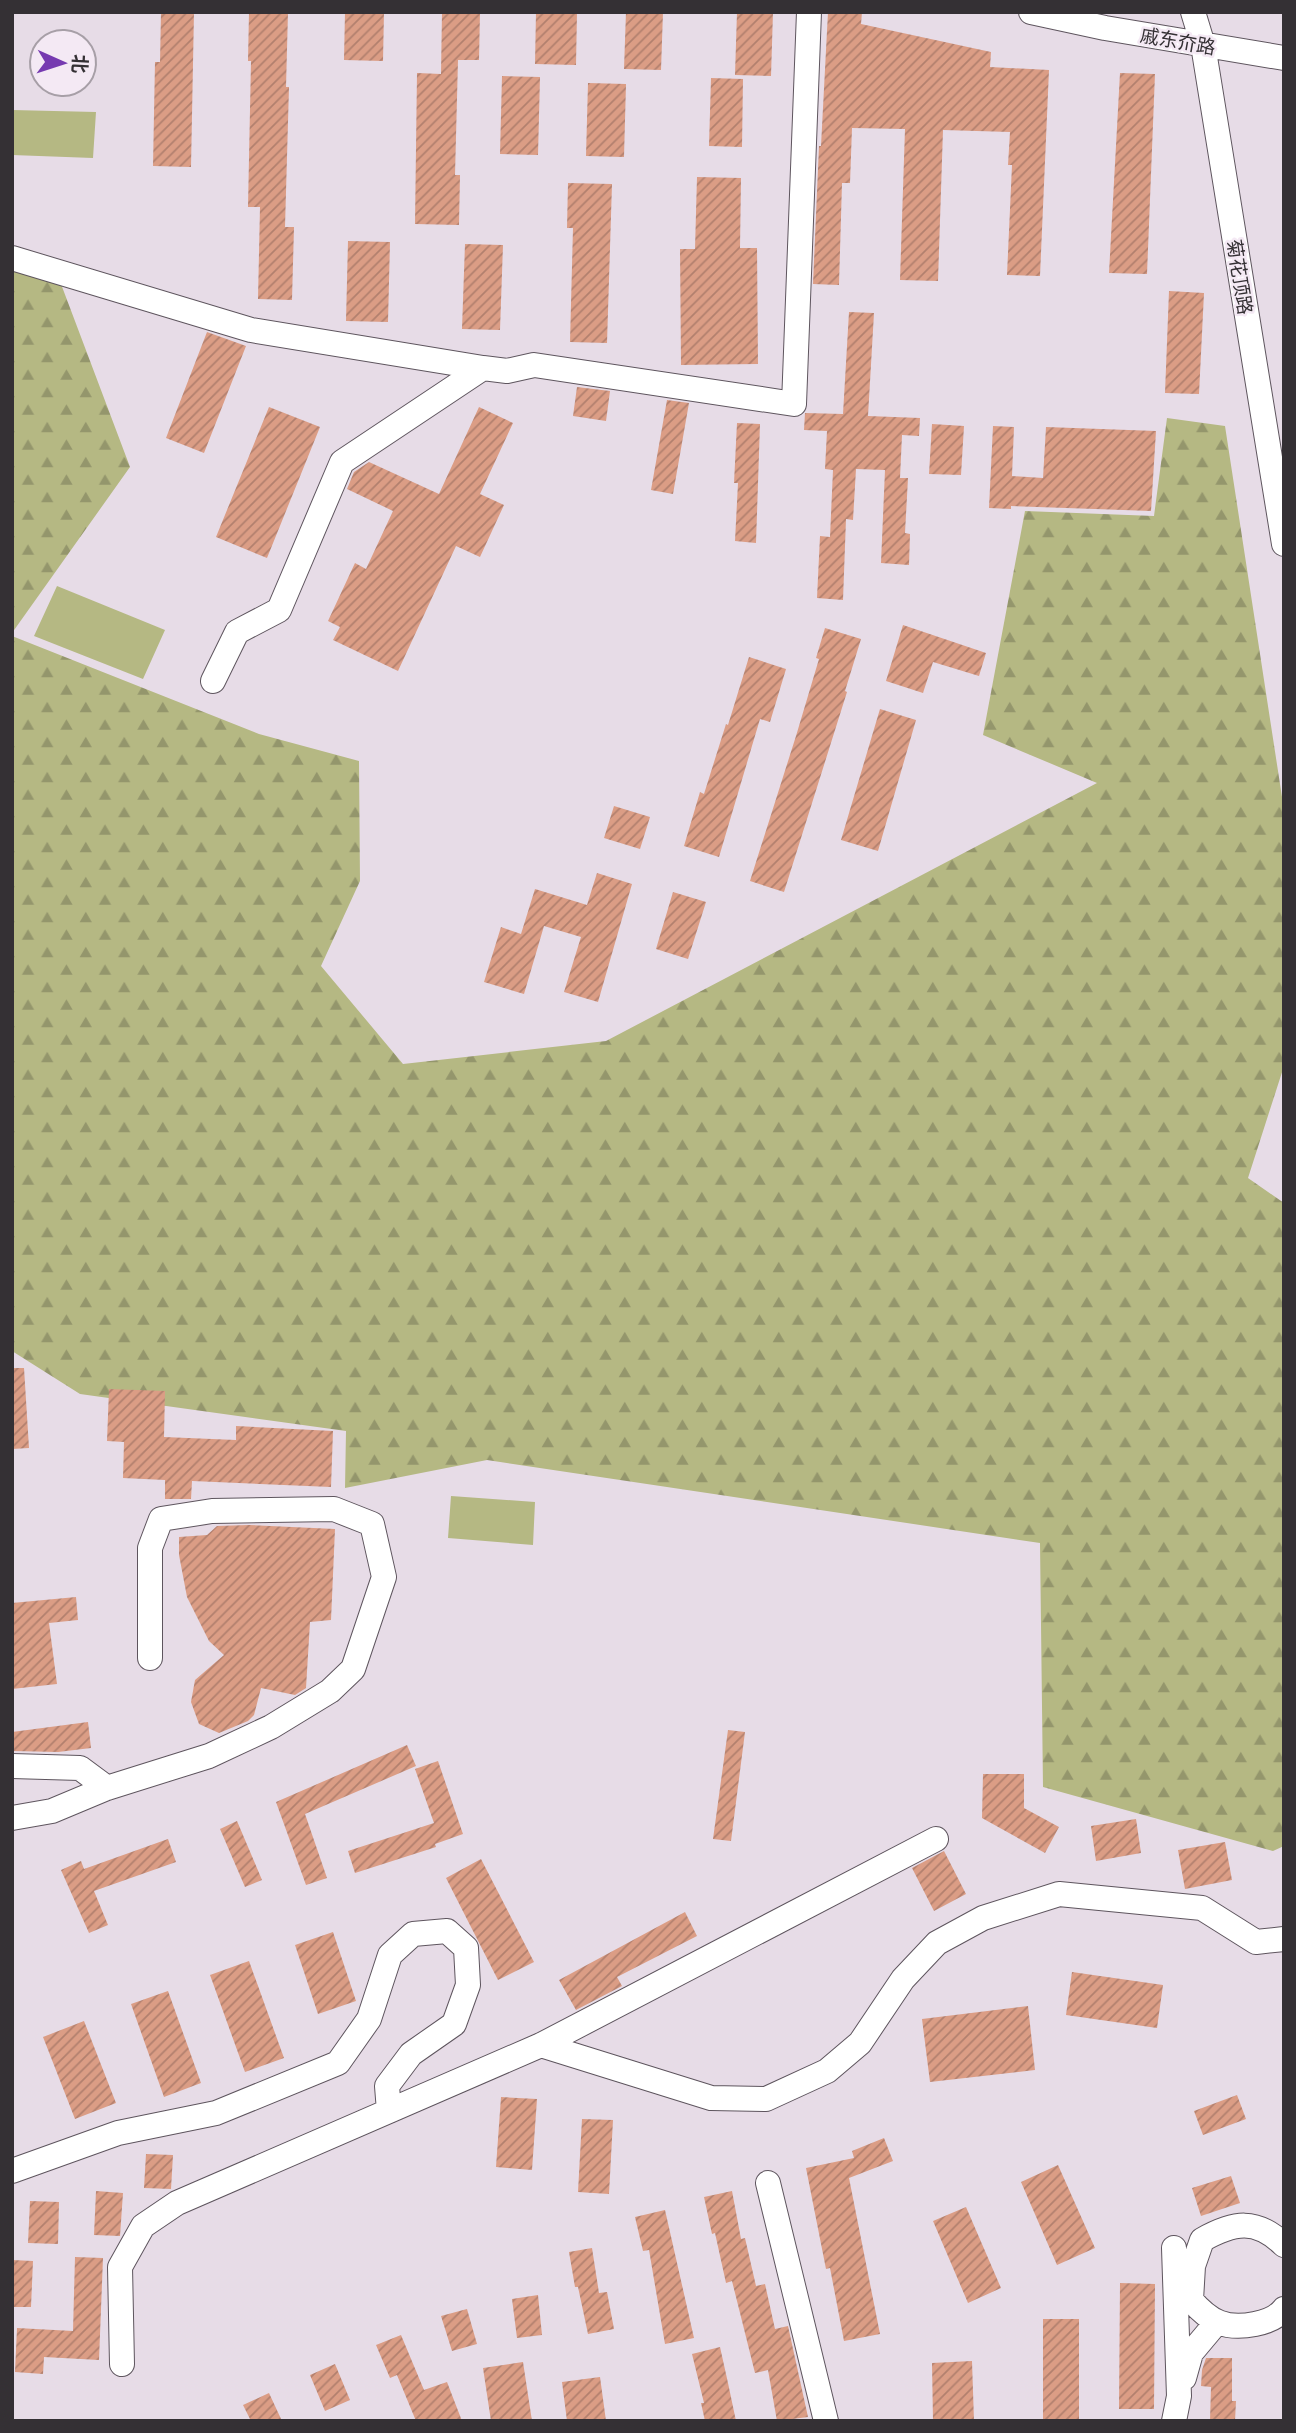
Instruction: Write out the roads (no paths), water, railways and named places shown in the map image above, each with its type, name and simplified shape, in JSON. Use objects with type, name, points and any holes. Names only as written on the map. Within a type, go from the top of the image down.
[{"type":"street","points":[[12,258],[251,330],[483,368],[507,371],[534,365],[794,404],[809,12]]},
{"type":"street","name":"戚东夼路","points":[[1031,12],[1284,58]]},
{"type":"street","name":"菊花顶路","points":[[1194,12],[1203,45],[1284,544]]},
{"type":"street","points":[[213,681],[237,632],[279,610],[342,462],[483,368]]},
{"type":"street","points":[[12,1818],[52,1811],[107,1788],[209,1756],[259,1733],[330,1691],[354,1669],[384,1577],[372,1524],[334,1509],[212,1511],[161,1519],[150,1548],[150,1658]]},
{"type":"street","points":[[12,1766],[80,1768],[107,1788]]},
{"type":"street","points":[[122,2364],[120,2267],[143,2226],[177,2203],[541,2045],[936,1839]]},
{"type":"street","points":[[541,2045],[712,2098],[766,2099],[827,2071],[860,2043],[903,1979],[937,1942],[983,1917],[1059,1894],[1202,1908],[1256,1942],[1284,1939]]},
{"type":"street","points":[[12,2171],[118,2133],[216,2113],[338,2063],[369,2019],[390,1955],[413,1934],[447,1931],[466,1948],[468,1985],[454,2024],[411,2054],[387,2086],[389,2110]]},
{"type":"street","points":[[768,2183],[826,2421]]},
{"type":"street","points":[[1284,2245],[1271,2233],[1250,2225],[1225,2227],[1202,2240],[1192,2266],[1191,2301],[1204,2315],[1238,2328],[1263,2323],[1284,2309]]},
{"type":"street","points":[[1174,2248],[1179,2396]]},
{"type":"street","points":[[1174,2421],[1191,2353],[1217,2322]]}]
